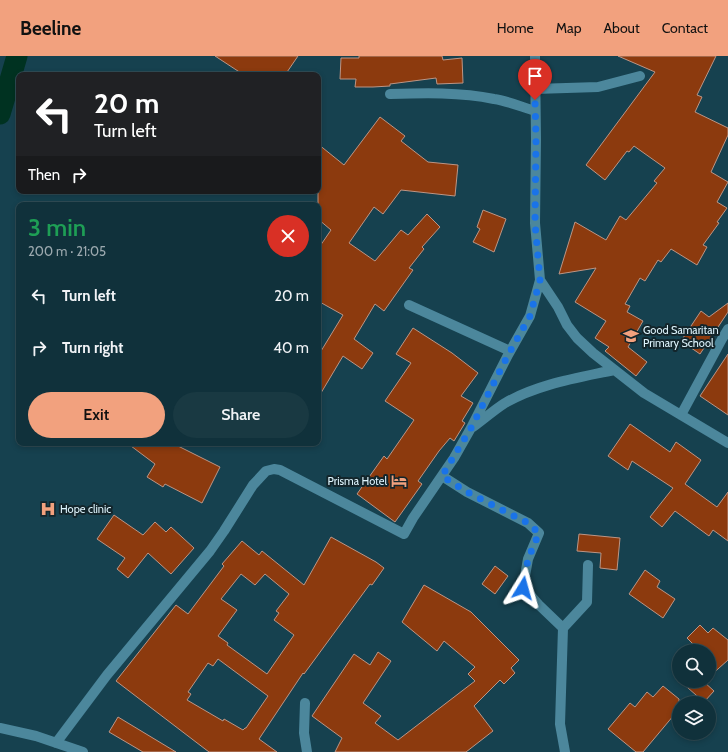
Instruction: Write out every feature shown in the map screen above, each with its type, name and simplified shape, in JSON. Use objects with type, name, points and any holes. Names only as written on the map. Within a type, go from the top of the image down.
[{"type":"street","points":[[56,743],[107,675],[210,551],[253,485],[266,471],[274,469],[280,470],[404,534],[471,428],[510,351],[530,316],[540,280],[535,223],[535,56]]},
{"type":"street","points":[[535,90],[598,87],[640,76]]},
{"type":"street","points":[[390,94],[431,92],[471,96],[494,99],[535,111]]},
{"type":"street","points":[[540,280],[577,338],[614,370],[649,396],[728,443]]},
{"type":"street","points":[[409,305],[510,351]]},
{"type":"street","points":[[681,415],[728,329]]},
{"type":"street","points":[[471,428],[506,403],[522,395],[554,383],[614,370]]},
{"type":"street","points":[[442,476],[467,492],[528,523],[539,533],[528,559],[523,588],[539,606],[564,628]]},
{"type":"street","points":[[565,752],[560,724],[564,628],[587,602],[588,565]]},
{"type":"street","points":[[305,703],[304,733],[307,752]]},
{"type":"street","points":[[0,728],[36,736],[83,752]]},
{"type":"building","points":[[215,56],[298,56],[287,72],[239,72]]},
{"type":"building","points":[[359,56],[442,56],[443,60],[462,58],[463,83],[437,84],[436,78],[390,84],[390,86],[355,87],[356,79],[340,79],[341,58],[359,58]]},
{"type":"building","points":[[618,56],[716,56],[697,95],[702,97],[695,112],[728,128],[728,135],[711,172],[728,182],[717,202],[727,208],[717,222],[719,223],[703,245],[707,247],[697,265],[671,249],[661,262],[658,260],[645,281],[640,278],[625,304],[630,306],[627,312],[643,321],[628,347],[647,362],[636,376],[605,351],[609,347],[595,338],[606,321],[575,302],[596,268],[559,274],[575,222],[606,240],[620,216],[626,220],[657,183],[654,181],[665,168],[634,146],[629,152],[627,151],[605,180],[586,165],[655,72]]},
{"type":"building","points":[[380,117],[405,136],[401,141],[428,162],[458,165],[455,196],[401,190],[383,214],[374,207],[349,243],[375,261],[401,230],[408,235],[427,214],[440,227],[422,247],[424,249],[409,268],[413,270],[384,311],[375,304],[354,339],[373,353],[362,369],[343,356],[321,393],[321,351],[343,315],[321,303],[321,245],[331,230],[321,222],[321,202],[318,202],[318,194],[321,194],[321,146],[344,165]]},
{"type":"building","points":[[483,210],[506,219],[494,252],[473,242],[480,229],[477,227]]},
{"type":"building","points":[[728,303],[728,312],[700,354],[681,341],[701,311],[709,317]]},
{"type":"building","points":[[413,328],[452,353],[478,373],[461,396],[473,403],[462,421],[465,423],[454,441],[450,438],[439,451],[418,481],[422,484],[395,522],[357,494],[384,456],[387,459],[414,420],[385,401],[411,363],[396,354]]},
{"type":"building","points":[[728,354],[728,415],[700,396]]},
{"type":"building","points":[[630,424],[670,452],[676,442],[701,460],[685,484],[717,507],[728,492],[728,541],[713,530],[709,536],[675,511],[662,527],[650,517],[673,488],[632,461],[628,470],[608,456]]},
{"type":"building","points":[[131,446],[178,446],[220,467],[202,503],[165,484],[163,487],[147,477],[155,464]]},
{"type":"building","points":[[114,515],[143,535],[155,522],[166,532],[171,527],[194,548],[171,574],[148,553],[128,578],[117,569],[125,558],[97,539]]},
{"type":"building","points":[[579,534],[620,538],[617,570],[600,568],[601,553],[577,551]]},
{"type":"building","points":[[331,537],[384,568],[372,585],[370,584],[304,674],[303,673],[259,739],[277,752],[209,752],[116,681],[176,605],[188,614],[224,566],[222,564],[242,541],[259,555],[262,551],[304,585]],"holes":[[[241,574],[255,585],[265,574],[289,594],[276,611],[279,613],[274,620],[294,635],[267,674],[227,645],[228,643],[218,636],[237,610],[221,599]],[[218,659],[268,696],[246,728],[243,730],[224,719],[223,721],[187,700],[191,694],[188,692],[208,663],[213,666]]]},
{"type":"building","points":[[495,566],[508,576],[495,594],[482,584]]},
{"type":"building","points":[[645,570],[660,581],[657,587],[675,599],[663,618],[629,594]]},
{"type":"building","points":[[424,585],[471,612],[519,660],[511,668],[515,673],[504,684],[500,680],[474,706],[493,731],[466,752],[335,752],[342,738],[312,716],[354,654],[370,665],[378,652],[391,661],[363,703],[381,716],[375,723],[398,740],[475,681],[468,674],[475,667],[444,641],[437,651],[402,622]]},
{"type":"building","points":[[700,625],[708,633],[713,628],[728,640],[728,660],[716,671],[716,644],[693,644],[687,638]]},
{"type":"building","points":[[663,686],[675,696],[672,696],[672,717],[643,752],[636,752],[608,729],[630,703],[635,707],[647,692],[653,697]]},
{"type":"building","points":[[688,688],[711,688],[714,691],[709,696],[697,696]]},
{"type":"building","points":[[118,717],[176,752],[143,752],[109,732]]},
{"type":"waterway","points":[[0,114],[17,56]]},
{"type":"place","name":"Good Samaritan Primary School","points":[[631,336]]},
{"type":"place","name":"Prisma Hotel","points":[[399,481]]},
{"type":"place","name":"Hope clinic","points":[[48,509]]},
{"type":"route","points":[[523,588],[528,559],[539,533],[528,523],[467,492],[442,476],[471,428],[490,389],[530,316],[540,280],[535,223],[535,100]]}]
